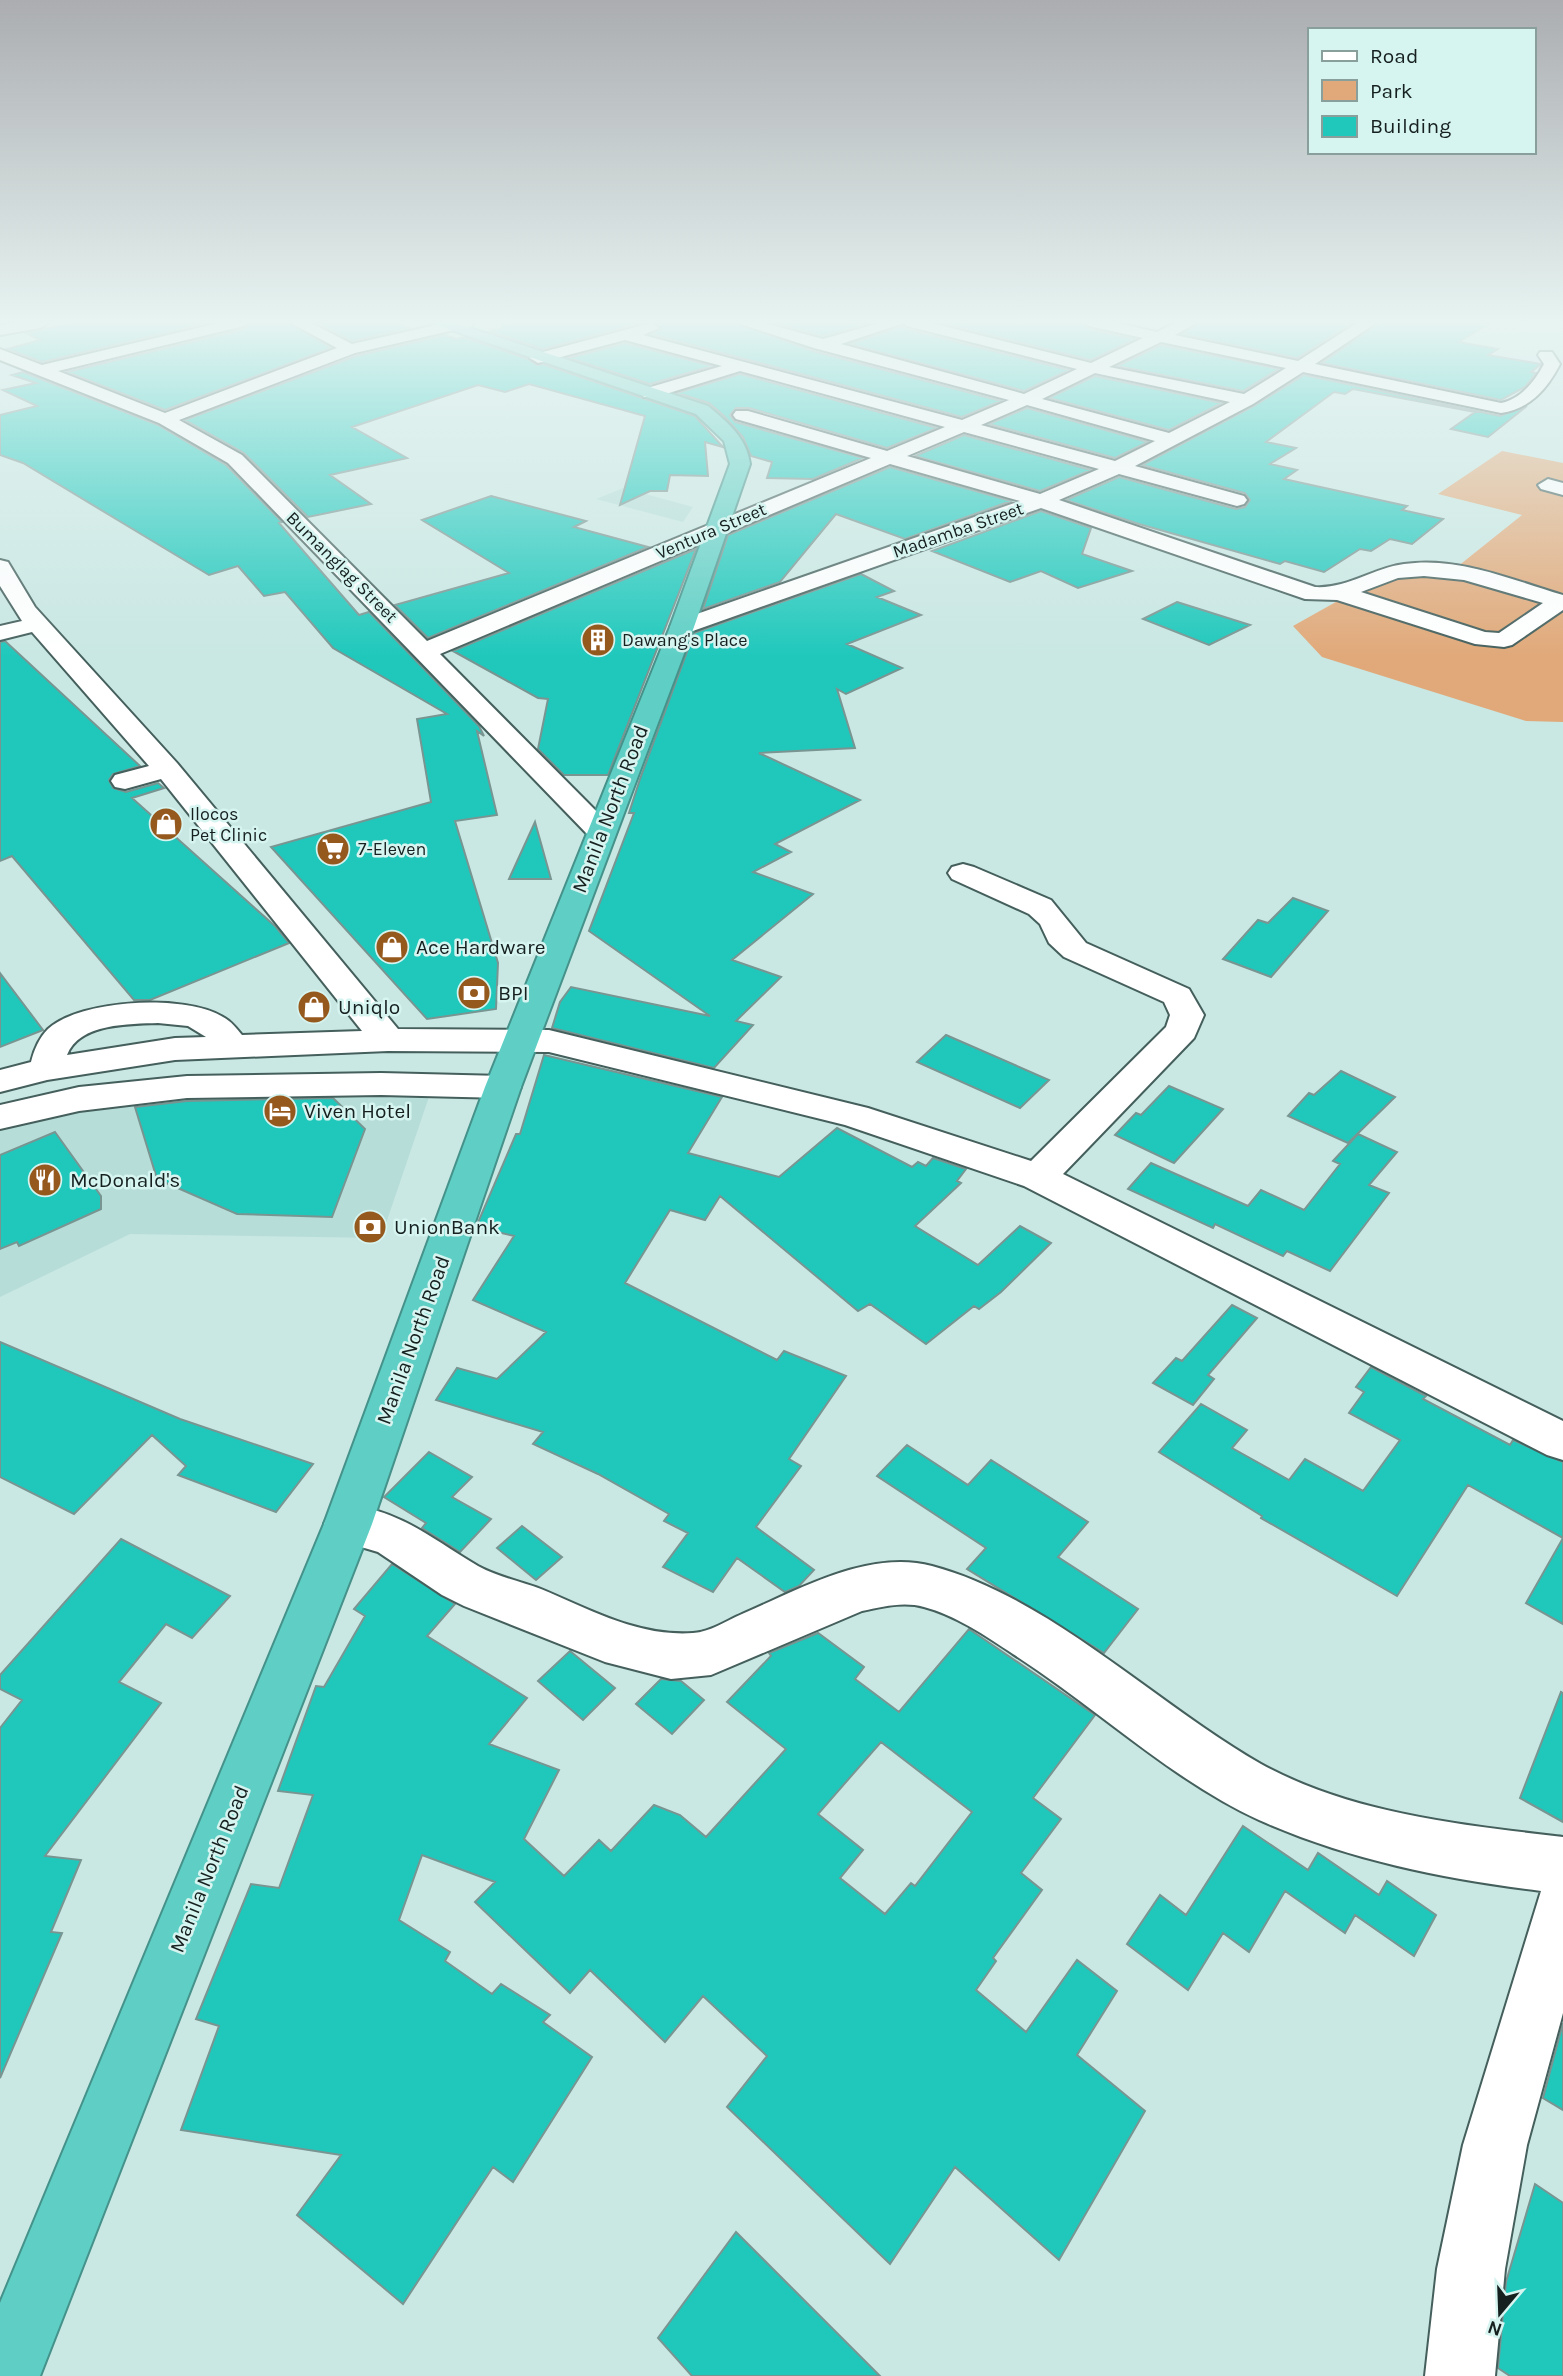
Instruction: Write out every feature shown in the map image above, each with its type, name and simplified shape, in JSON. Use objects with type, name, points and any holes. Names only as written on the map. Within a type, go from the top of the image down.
[{"type":"highway","name":"Manila North Road","points":[[5,2376],[348,1524],[503,1087],[600,831],[682,627],[715,529],[729,499],[740,456],[726,434]]},
{"type":"street","name":"Bumanglag Street","points":[[191,434],[235,459],[600,831]]},
{"type":"street","points":[[808,434],[1041,500],[1313,594],[1340,593],[1483,639],[1504,640],[1562,601]]},
{"type":"street","name":"Ventura Street","points":[[425,651],[945,434]]},
{"type":"street","points":[[993,434],[1237,500]]},
{"type":"street","points":[[1149,434],[1173,440]]},
{"type":"street","name":"Madamba Street","points":[[682,627],[1041,500],[1117,468],[1184,434]]},
{"type":"street","points":[[0,567],[37,624],[167,769],[388,1040]]},
{"type":"street","points":[[1340,593],[1381,574],[1427,569],[1485,580],[1562,601]]},
{"type":"street","points":[[0,633],[37,624]]},
{"type":"street","points":[[125,781],[167,769]]},
{"type":"street","points":[[964,873],[1040,907],[1054,921],[1060,936],[1075,950],[1177,996],[1187,1015],[1182,1031],[1038,1177]]},
{"type":"street","points":[[0,1081],[47,1069],[175,1049],[388,1040],[549,1041],[802,1101],[975,1154],[1038,1177],[1563,1442]]},
{"type":"street","points":[[0,1117],[79,1099],[187,1087],[312,1084],[503,1087]]},
{"type":"street","points":[[348,1524],[390,1532],[462,1582],[635,1648],[668,1655],[694,1656],[857,1592],[892,1583],[928,1586],[964,1602],[1038,1643],[1245,1784],[1334,1822],[1444,1850],[1563,1865]]},
{"type":"street","points":[[1460,2376],[1471,2269],[1495,2145],[1563,1907]]},
{"type":"shaded area","points":[[623,488],[693,507],[683,522],[596,499]]},
{"type":"shaded area","points":[[163,1078],[434,1082],[381,1238],[130,1234],[0,1297],[0,1104]]},
{"type":"green space","points":[[1502,451],[1563,463],[1563,722],[1526,721],[1322,657],[1293,626],[1384,575],[1452,571],[1522,515],[1438,494]]},
{"type":"building","points":[[0,434],[173,434],[226,465],[282,522],[279,523],[359,615],[369,612],[479,726],[484,736],[477,731],[497,815],[455,821],[498,963],[496,1009],[427,1019],[271,847],[431,802],[417,719],[447,714],[333,648],[285,592],[264,596],[238,566],[209,575],[23,463],[0,455]]},
{"type":"building","points":[[210,434],[364,434],[407,458],[330,475],[371,504],[308,517],[244,453]]},
{"type":"building","points":[[640,434],[711,434],[723,447],[705,442],[708,476],[670,475],[667,491],[650,491],[620,505]]},
{"type":"building","points":[[740,434],[777,434],[863,458],[813,479],[767,478],[772,462],[751,456]]},
{"type":"building","points":[[838,434],[922,434],[887,448]]},
{"type":"building","points":[[1026,434],[1119,434],[1148,442],[1115,458]]},
{"type":"building","points":[[1201,434],[1277,434],[1266,442],[1296,448],[1270,464],[1297,470],[1284,479],[1407,506],[1402,510],[1443,519],[1412,544],[1390,539],[1371,551],[1360,549],[1324,572],[1285,561],[1280,564],[1066,500],[1119,477],[1236,509],[1245,507],[1250,500],[1245,493],[1142,465]]},
{"type":"building","points":[[964,435],[1091,470],[1040,491],[915,456]]},
{"type":"building","points":[[890,467],[1011,501],[905,539],[836,514],[780,582],[703,609],[728,535]]},
{"type":"building","points":[[491,496],[586,521],[574,527],[648,547],[428,638],[395,605],[509,573],[422,520]]},
{"type":"building","points":[[1041,511],[1091,528],[1082,554],[1132,571],[1078,588],[1041,571],[1010,582],[932,551]]},
{"type":"building","points":[[696,549],[608,775],[564,775],[538,749],[548,699],[538,698],[453,651]]},
{"type":"building","points":[[861,574],[894,591],[877,597],[921,615],[847,644],[902,668],[846,694],[837,689],[855,748],[759,753],[860,800],[775,844],[791,852],[753,872],[813,894],[732,960],[781,977],[736,1021],[753,1025],[714,1068],[552,1028],[560,1002],[571,987],[710,1016],[589,931],[634,813],[629,813],[640,779],[694,633]]},
{"type":"building","points":[[1177,602],[1250,625],[1209,645],[1143,619]]},
{"type":"building","points":[[5,641],[140,766],[113,774],[109,780],[113,788],[126,792],[158,783],[164,788],[132,798],[276,927],[289,943],[150,1000],[134,1000],[12,856],[0,861],[0,642]]},
{"type":"building","points":[[535,822],[551,879],[509,879]]},
{"type":"building","points":[[1293,898],[1328,911],[1271,977],[1223,959],[1258,920],[1268,923]]},
{"type":"building","points":[[0,973],[43,1030],[0,1047]]},
{"type":"building","points":[[946,1035],[1049,1080],[1020,1108],[917,1062]]},
{"type":"building","points":[[544,1055],[722,1097],[688,1153],[779,1177],[837,1128],[912,1167],[918,1162],[926,1166],[933,1158],[966,1169],[957,1181],[961,1183],[915,1226],[978,1265],[1020,1226],[1051,1243],[1001,1292],[979,1309],[974,1306],[926,1344],[870,1304],[858,1311],[720,1196],[705,1220],[670,1210],[625,1283],[777,1360],[784,1351],[846,1376],[789,1459],[801,1466],[756,1527],[814,1570],[799,1586],[785,1592],[737,1558],[713,1592],[663,1567],[688,1533],[664,1521],[669,1514],[598,1474],[533,1444],[543,1432],[436,1400],[457,1368],[497,1379],[546,1332],[473,1300],[514,1236],[476,1227],[516,1134],[520,1134]]},
{"type":"building","points":[[1341,1071],[1395,1097],[1348,1143],[1288,1116],[1309,1093],[1314,1095]]},
{"type":"building","points":[[1169,1086],[1223,1109],[1174,1163],[1115,1135],[1136,1113],[1141,1115]]},
{"type":"building","points":[[333,1098],[365,1129],[332,1217],[237,1214],[157,1179],[135,1107],[187,1101]]},
{"type":"building","name":"McDonald's","points":[[55,1132],[101,1196],[101,1209],[19,1246],[17,1242],[0,1249],[0,1155]]},
{"type":"building","points":[[1358,1134],[1397,1152],[1369,1185],[1389,1193],[1330,1271],[1287,1251],[1283,1256],[1215,1224],[1213,1228],[1128,1189],[1151,1163],[1248,1206],[1261,1190],[1304,1210],[1340,1164],[1333,1161]]},
{"type":"building","points":[[1232,1305],[1257,1318],[1208,1375],[1214,1379],[1193,1405],[1153,1383],[1176,1358],[1182,1361]]},
{"type":"building","points":[[0,1342],[180,1419],[313,1464],[276,1512],[178,1475],[186,1466],[152,1435],[74,1514],[0,1477]]},
{"type":"building","points":[[1371,1367],[1426,1396],[1423,1399],[1510,1445],[1513,1440],[1563,1462],[1563,1538],[1468,1485],[1397,1596],[1261,1518],[1262,1516],[1159,1452],[1201,1404],[1247,1430],[1232,1448],[1289,1480],[1305,1459],[1363,1491],[1400,1440],[1349,1413],[1364,1392],[1356,1387]]},
{"type":"building","points":[[907,1445],[968,1485],[991,1460],[1088,1522],[1058,1557],[1138,1609],[1104,1653],[967,1569],[986,1548],[877,1476]]},
{"type":"building","points":[[429,1452],[472,1477],[452,1497],[491,1519],[460,1552],[422,1528],[426,1523],[384,1497]]},
{"type":"building","points":[[522,1526],[562,1557],[536,1580],[497,1548]]},
{"type":"building","points":[[1563,1538],[1563,1624],[1526,1603]]},
{"type":"building","points":[[121,1539],[230,1596],[192,1638],[166,1624],[119,1682],[161,1703],[45,1856],[81,1860],[51,1932],[62,1933],[0,2078],[0,1728],[22,1700],[0,1689],[0,1675]]},
{"type":"building","points":[[392,1564],[455,1604],[427,1636],[527,1698],[489,1744],[559,1770],[524,1839],[564,1876],[599,1840],[611,1851],[654,1805],[680,1815],[706,1837],[786,1749],[727,1702],[771,1656],[769,1653],[818,1633],[864,1667],[855,1679],[899,1712],[969,1629],[1095,1715],[1033,1798],[1061,1819],[1021,1873],[1042,1890],[993,1958],[996,1961],[976,1990],[1026,2032],[1077,1960],[1117,1991],[1077,2055],[1145,2111],[1059,2260],[955,2167],[890,2264],[727,2107],[767,2056],[703,1996],[665,2042],[590,1970],[570,1993],[475,1902],[495,1882],[422,1855],[399,1920],[450,1952],[445,1961],[492,1994],[501,1984],[550,2015],[543,2022],[592,2057],[513,2182],[493,2167],[403,2304],[297,2215],[341,2155],[181,2130],[219,2026],[196,2019],[251,1884],[279,1888],[313,1795],[278,1791],[316,1686],[324,1687],[365,1616],[354,1609]],"holes":[[[881,1742],[972,1812],[915,1886],[911,1883],[885,1914],[840,1878],[863,1850],[818,1814]]]},
{"type":"building","points":[[570,1651],[615,1688],[583,1720],[538,1681]]},
{"type":"building","points":[[661,1679],[681,1681],[704,1700],[672,1734],[636,1704]]},
{"type":"building","points":[[1561,1692],[1563,1693],[1563,1822],[1520,1798]]},
{"type":"building","points":[[1243,1826],[1308,1870],[1318,1853],[1379,1895],[1387,1881],[1436,1915],[1414,1956],[1355,1915],[1345,1933],[1285,1891],[1249,1952],[1223,1933],[1188,1990],[1127,1944],[1160,1895],[1186,1915]]},
{"type":"building","points":[[1563,2023],[1563,2110],[1543,2098]]},
{"type":"building","points":[[1535,2184],[1563,2203],[1563,2376],[1510,2376],[1498,2368],[1506,2282]]},
{"type":"building","points":[[736,2232],[880,2376],[692,2376],[658,2338]]},
{"type":"place","name":"Dawang's Place","points":[[598,640]]},
{"type":"place","name":"Ilocos Pet Clinic","points":[[166,824]]},
{"type":"place","name":"7-Eleven","points":[[333,849]]},
{"type":"place","name":"Ace Hardware","points":[[392,947]]},
{"type":"place","name":"BPI","points":[[474,993]]},
{"type":"place","name":"Uniqlo","points":[[314,1007]]},
{"type":"place","name":"Viven Hotel","points":[[280,1111]]},
{"type":"place","name":"McDonald's","points":[[45,1180]]},
{"type":"place","name":"UnionBank","points":[[370,1227]]}]
